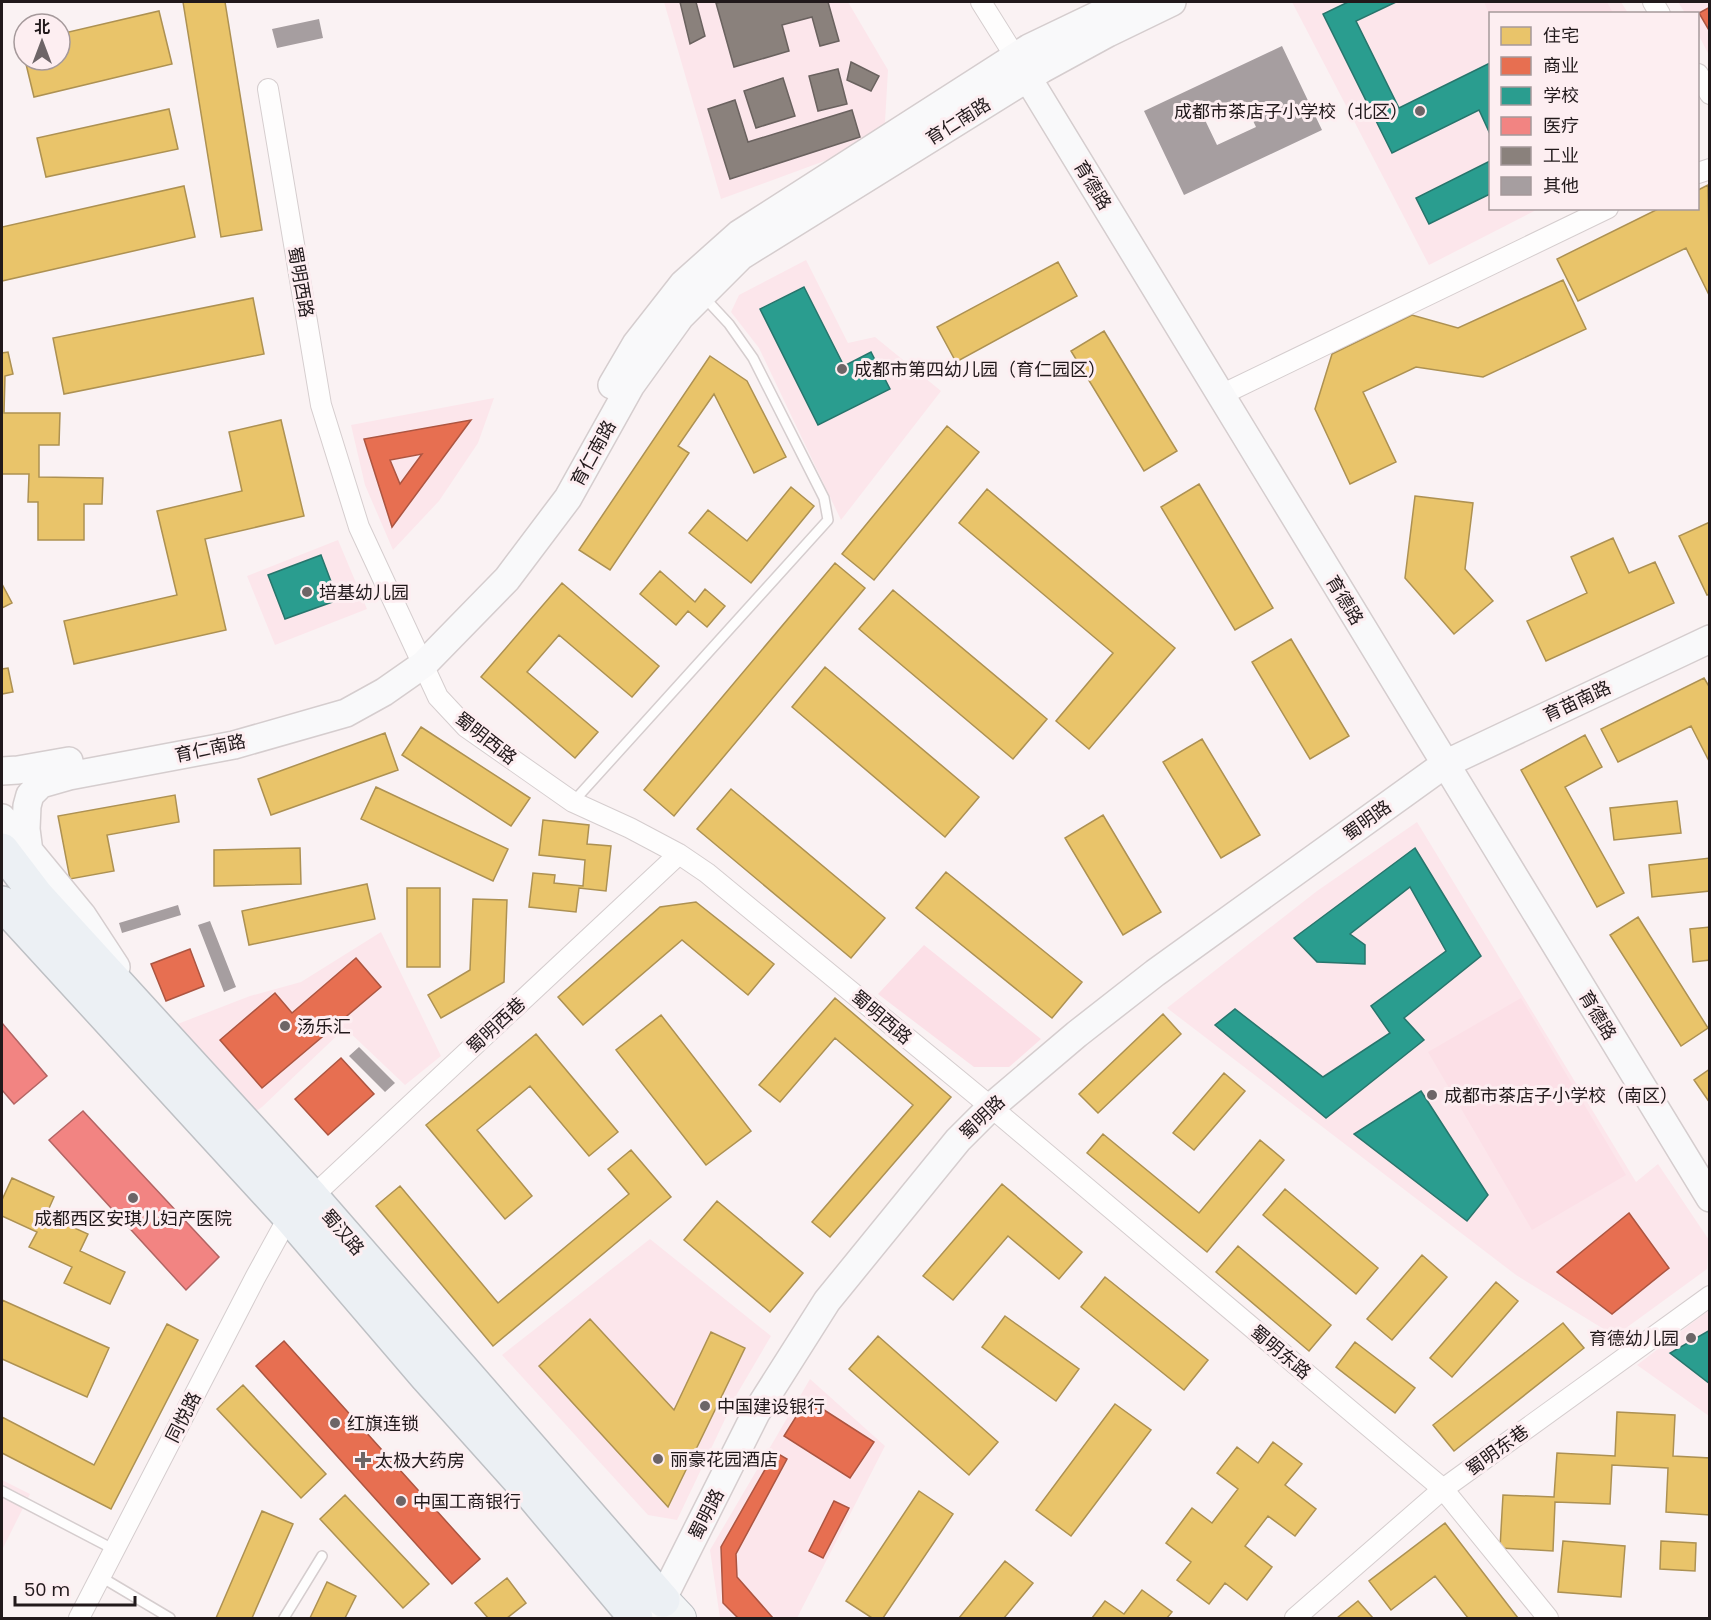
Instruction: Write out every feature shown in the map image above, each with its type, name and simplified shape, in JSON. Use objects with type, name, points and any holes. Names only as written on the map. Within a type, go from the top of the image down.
[{"type":"highway","name":"蜀汉路","points":[[15,851],[37,896],[155,1025],[301,1207],[420,1368],[531,1493],[636,1618]]},
{"type":"highway","name":"蜀汉路","points":[[2,903],[301,1207],[665,1612]]},
{"type":"street","name":"育德路","points":[[981,2],[1710,1198]]},
{"type":"street","points":[[2,771],[217,735],[273,720],[342,697],[420,656],[501,567],[558,488],[603,400],[636,344],[683,284],[739,234],[1022,68],[1029,48],[1125,2]]},
{"type":"street","name":"育仁南路","points":[[15,851],[26,829],[30,795],[41,784],[69,776],[234,745],[346,713],[384,692],[420,656],[507,579],[568,498],[631,385],[680,317],[741,256],[1022,68],[1108,33],[1172,2]]},
{"type":"street","points":[[1699,76],[1710,94]]},
{"type":"street","name":"蜀明西路","points":[[268,89],[321,405],[359,527],[438,698],[466,727],[573,802],[630,828],[679,854],[707,873],[991,1107]]},
{"type":"street","points":[[1221,395],[1604,210]]},
{"type":"street","name":"育苗南路","points":[[1445,764],[1710,639]]},
{"type":"street","name":"蜀明路","points":[[665,1612],[756,1413],[827,1301],[958,1140],[991,1107],[1077,1034],[1155,973],[1445,764]]},
{"type":"street","points":[[2,818],[15,851]]},
{"type":"street","name":"蜀明西巷","points":[[301,1207],[679,854]]},
{"type":"street","name":"蜀明东路","points":[[991,1107],[1443,1489],[1548,1618]]},
{"type":"street","name":"同悦路","points":[[79,1618],[255,1278],[301,1207]]},
{"type":"street","name":"蜀明东巷","points":[[1296,1618],[1443,1489],[1710,1296]]},
{"type":"lane","points":[[573,802],[828,520],[824,498],[753,358],[729,324],[702,294]]},
{"type":"lane","points":[[2,1491],[115,1550]]},
{"type":"lane","points":[[284,1618],[322,1556]]},
{"type":"lane","points":[[101,1576],[170,1618]]},
{"type":"shaded area","points":[[664,2],[848,2],[888,70],[884,139],[721,199]]},
{"type":"shaded area","name":"成都市茶店子小学校（北区）","points":[[1292,2],[1621,2],[1627,12],[1489,12],[1489,210],[1536,210],[1429,265]]},
{"type":"shaded area","points":[[1484,2],[1607,2],[1612,12],[1489,12]]},
{"type":"shaded area","points":[[1678,2],[1709,2],[1709,55],[1699,36],[1699,12],[1684,12]]},
{"type":"shaded area","name":"成都市第四幼儿园（育仁园区）","points":[[806,260],[848,343],[875,337],[941,391],[841,520],[759,348],[731,312],[739,295]]},
{"type":"shaded area","points":[[494,398],[478,443],[439,501],[393,550],[365,485],[351,425]]},
{"type":"shaded area","name":"培基幼儿园","points":[[338,540],[367,609],[275,645],[247,576]]},
{"type":"shaded area","name":"成都市茶店子小学校（南区）","points":[[1417,822],[1636,1182],[1658,1164],[1709,1240],[1707,1269],[1615,1336],[1516,1275],[1167,1008],[1317,891]]},
{"type":"shaded area","points":[[381,932],[441,1056],[405,1085],[345,1028],[251,1115],[175,1025],[250,996],[301,982]]},
{"type":"shaded area","points":[[924,945],[1041,1039],[1009,1067],[974,1067],[878,994]]},
{"type":"shaded area","points":[[1521,998],[1626,1175],[1532,1230],[1428,1052]]},
{"type":"shaded area","points":[[650,1239],[771,1336],[737,1394],[677,1520],[648,1515],[502,1355]]},
{"type":"shaded area","name":"育德幼儿园","points":[[1709,1310],[1709,1416],[1637,1365]]},
{"type":"shaded area","points":[[810,1379],[885,1446],[797,1618],[720,1618],[710,1550]]},
{"type":"shaded area","points":[[2,1480],[30,1494],[2,1550]]},
{"type":"building: 住宅","points":[[183,2],[225,2],[262,230],[221,237]]},
{"type":"building: 住宅","points":[[159,11],[172,64],[34,97],[28,72],[72,72],[72,31]]},
{"type":"building: 住宅","points":[[169,109],[178,149],[46,177],[37,138]]},
{"type":"building: 住宅","points":[[1708,185],[1710,297],[1686,248],[1578,301],[1557,259],[1656,210],[1699,210],[1699,190]]},
{"type":"building: 住宅","points":[[184,186],[195,237],[2,281],[2,227]]},
{"type":"building: 住宅","points":[[1058,262],[1077,296],[956,362],[937,327]]},
{"type":"building: 住宅","points":[[1563,280],[1586,329],[1483,377],[1416,367],[1363,392],[1396,462],[1350,484],[1315,409],[1332,354],[1412,315],[1458,328]]},
{"type":"building: 住宅","points":[[253,298],[264,354],[64,394],[53,338]]},
{"type":"building: 住宅","points":[[1104,331],[1177,451],[1144,471],[1071,351]]},
{"type":"building: 住宅","points":[[8,352],[13,374],[5,376],[4,413],[60,413],[59,445],[39,445],[39,477],[103,478],[102,504],[84,504],[84,540],[38,540],[38,502],[28,502],[29,474],[2,474],[2,353]]},
{"type":"building: 住宅","points":[[710,356],[747,381],[786,457],[754,473],[714,394],[678,446],[689,453],[610,570],[579,550]]},
{"type":"building: 住宅","points":[[281,420],[304,516],[205,539],[226,630],[74,664],[64,621],[177,595],[157,511],[242,491],[229,432]]},
{"type":"building: 住宅","points":[[947,426],[979,452],[874,580],[842,554]]},
{"type":"building: 住宅","points":[[1199,484],[1273,608],[1235,630],[1161,507]]},
{"type":"building: 住宅","points":[[791,487],[814,506],[751,583],[689,533],[708,510],[747,541]]},
{"type":"building: 住宅","points":[[987,489],[1175,648],[1089,749],[1056,721],[1113,653],[959,523]]},
{"type":"building: 住宅","points":[[1415,496],[1473,503],[1465,569],[1493,601],[1454,634],[1405,578]]},
{"type":"building: 住宅","points":[[1710,522],[1710,594],[1707,595],[1679,536]]},
{"type":"building: 住宅","points":[[1613,538],[1629,573],[1655,562],[1674,603],[1546,661],[1527,621],[1587,593],[1571,557]]},
{"type":"building: 住宅","points":[[835,563],[865,588],[674,816],[644,790]]},
{"type":"building: 住宅","points":[[660,571],[695,602],[705,589],[725,606],[707,627],[688,611],[676,625],[640,594]]},
{"type":"building: 住宅","points":[[562,583],[659,666],[632,697],[559,635],[527,672],[598,732],[575,758],[481,677]]},
{"type":"building: 住宅","points":[[2,584],[12,603],[2,608]]},
{"type":"building: 住宅","points":[[893,590],[1047,719],[1013,759],[859,629]]},
{"type":"building: 住宅","points":[[1291,639],[1349,736],[1310,759],[1252,662]]},
{"type":"building: 住宅","points":[[825,667],[979,797],[945,837],[792,707]]},
{"type":"building: 住宅","points":[[8,668],[13,692],[2,694],[2,669]]},
{"type":"building: 住宅","points":[[1704,678],[1710,688],[1710,763],[1691,726],[1618,762],[1601,729]]},
{"type":"building: 住宅","points":[[421,727],[530,798],[511,826],[402,755]]},
{"type":"building: 住宅","points":[[385,733],[398,770],[271,815],[258,779]]},
{"type":"building: 住宅","points":[[1585,735],[1602,767],[1565,787],[1624,893],[1597,907],[1521,770]]},
{"type":"building: 住宅","points":[[1202,739],[1260,835],[1221,858],[1163,762]]},
{"type":"building: 住宅","points":[[376,787],[508,849],[493,881],[361,819]]},
{"type":"building: 住宅","points":[[731,789],[885,918],[851,958],[697,829]]},
{"type":"building: 住宅","points":[[175,795],[179,822],[107,835],[114,871],[70,879],[58,816]]},
{"type":"building: 住宅","points":[[1677,801],[1681,833],[1614,840],[1610,808]]},
{"type":"building: 住宅","points":[[1103,815],[1161,912],[1123,935],[1065,838]]},
{"type":"building: 住宅","points":[[543,820],[589,825],[587,844],[611,846],[606,891],[579,888],[576,912],[529,907],[533,873],[555,875],[554,883],[583,886],[585,860],[539,855]]},
{"type":"building: 住宅","points":[[300,848],[301,884],[214,886],[214,850]]},
{"type":"building: 住宅","points":[[1710,858],[1710,891],[1652,897],[1649,865]]},
{"type":"building: 住宅","points":[[946,872],[1082,982],[1052,1018],[916,908]]},
{"type":"building: 住宅","points":[[367,884],[375,919],[249,945],[242,911]]},
{"type":"building: 住宅","points":[[407,888],[440,888],[440,967],[407,967]]},
{"type":"building: 住宅","points":[[473,899],[507,900],[504,982],[441,1018],[428,995],[470,970]]},
{"type":"building: 住宅","points":[[696,902],[774,964],[748,995],[682,940],[583,1025],[558,997],[660,907]]},
{"type":"building: 住宅","points":[[1638,917],[1708,1028],[1681,1046],[1610,935]]},
{"type":"building: 住宅","points":[[1710,927],[1710,960],[1693,962],[1690,929]]},
{"type":"building: 住宅","points":[[835,998],[951,1097],[830,1237],[812,1222],[913,1105],[835,1038],[780,1102],[759,1085]]},
{"type":"building: 住宅","points":[[1163,1014],[1181,1034],[1098,1113],[1079,1094]]},
{"type":"building: 住宅","points":[[661,1015],[751,1131],[706,1165],[616,1050]]},
{"type":"building: 住宅","points":[[536,1034],[618,1132],[589,1156],[530,1086],[477,1130],[532,1196],[505,1219],[426,1125]]},
{"type":"building: 住宅","points":[[1710,1069],[1710,1103],[1694,1080]]},
{"type":"building: 住宅","points":[[1224,1073],[1245,1091],[1194,1150],[1173,1133]]},
{"type":"building: 住宅","points":[[1103,1134],[1199,1213],[1260,1140],[1284,1160],[1207,1252],[1087,1153]]},
{"type":"building: 住宅","points":[[631,1150],[671,1197],[493,1346],[376,1206],[400,1186],[498,1303],[629,1194],[608,1169]]},
{"type":"building: 住宅","points":[[12,1178],[54,1197],[46,1215],[88,1234],[80,1251],[125,1272],[110,1304],[64,1283],[72,1267],[29,1247],[37,1232],[2,1216],[2,1200]]},
{"type":"building: 住宅","points":[[1002,1184],[1082,1252],[1059,1279],[1008,1236],[953,1300],[923,1276]]},
{"type":"building: 住宅","points":[[1285,1189],[1378,1268],[1356,1294],[1263,1215]]},
{"type":"building: 住宅","points":[[717,1201],[803,1273],[770,1312],[684,1240]]},
{"type":"building: 住宅","points":[[1238,1246],[1331,1325],[1309,1351],[1216,1272]]},
{"type":"building: 住宅","points":[[1422,1255],[1447,1277],[1392,1340],[1367,1319]]},
{"type":"building: 住宅","points":[[1105,1277],[1208,1360],[1184,1390],[1081,1307]]},
{"type":"building: 住宅","points":[[1496,1282],[1518,1301],[1452,1377],[1430,1358]]},
{"type":"building: 住宅","points":[[2,1300],[109,1348],[87,1397],[2,1359]]},
{"type":"building: 住宅","points":[[1005,1316],[1079,1369],[1056,1401],[982,1347]]},
{"type":"building: 住宅","name":"丽豪花园酒店","points":[[590,1319],[674,1410],[711,1332],[745,1348],[668,1507],[539,1366]]},
{"type":"building: 住宅","points":[[1563,1323],[1584,1348],[1454,1451],[1433,1425]]},
{"type":"building: 住宅","points":[[167,1324],[198,1340],[111,1509],[2,1453],[2,1417],[94,1465]]},
{"type":"building: 住宅","points":[[878,1336],[998,1442],[969,1475],[849,1369]]},
{"type":"building: 住宅","points":[[1355,1342],[1415,1388],[1395,1413],[1336,1367]]},
{"type":"building: 住宅","points":[[243,1385],[326,1474],[301,1498],[217,1409]]},
{"type":"building: 住宅","points":[[1115,1404],[1151,1430],[1071,1536],[1036,1510]]},
{"type":"building: 住宅","points":[[1617,1412],[1675,1415],[1673,1456],[1710,1458],[1710,1515],[1666,1512],[1668,1468],[1612,1465],[1610,1504],[1555,1502],[1553,1551],[1500,1548],[1503,1495],[1554,1497],[1557,1453],[1615,1456]]},
{"type":"building: 住宅","points":[[1273,1442],[1302,1464],[1285,1485],[1316,1509],[1295,1536],[1268,1516],[1245,1546],[1272,1567],[1247,1600],[1225,1583],[1209,1604],[1177,1580],[1191,1562],[1166,1543],[1192,1508],[1212,1523],[1238,1489],[1217,1473],[1237,1447],[1258,1463]]},
{"type":"building: 住宅","points":[[919,1491],[953,1514],[883,1618],[872,1618],[846,1601]]},
{"type":"building: 住宅","points":[[345,1495],[429,1584],[403,1608],[320,1519]]},
{"type":"building: 住宅","points":[[262,1511],[293,1524],[252,1618],[216,1618]]},
{"type":"building: 住宅","points":[[1445,1523],[1518,1618],[1468,1618],[1435,1576],[1391,1610],[1369,1581]]},
{"type":"building: 住宅","points":[[1563,1541],[1625,1546],[1621,1597],[1558,1592]]},
{"type":"building: 住宅","points":[[1661,1541],[1696,1543],[1695,1571],[1660,1569]]},
{"type":"building: 住宅","points":[[1005,1561],[1033,1583],[1004,1618],[959,1618]]},
{"type":"building: 住宅","points":[[507,1578],[526,1603],[507,1618],[488,1618],[475,1603]]},
{"type":"building: 住宅","points":[[327,1582],[356,1596],[345,1618],[310,1618]]},
{"type":"building: 住宅","points":[[1142,1590],[1172,1612],[1167,1618],[1092,1618],[1105,1601],[1124,1614]]},
{"type":"building: 住宅","points":[[1358,1601],[1373,1618],[1337,1618]]},
{"type":"building: 商业","points":[[1710,7],[1710,32],[1699,13]]},
{"type":"building: 商业","points":[[471,420],[392,527],[364,439]],"holes":[[[422,454],[400,484],[390,460]]]},
{"type":"building: 商业","points":[[190,949],[204,986],[166,1001],[151,964]]},
{"type":"building: 商业","name":"汤乐汇","points":[[356,958],[381,987],[262,1088],[220,1040],[275,993],[292,1013]]},
{"type":"building: 商业","points":[[341,1058],[374,1094],[328,1135],[295,1099]]},
{"type":"building: 商业","points":[[1629,1213],[1669,1268],[1612,1314],[1557,1272]]},
{"type":"building: 商业","points":[[284,1341],[480,1559],[452,1584],[256,1366]]},
{"type":"building: 商业","points":[[807,1399],[874,1442],[850,1478],[784,1436]]},
{"type":"building: 商业","points":[[775,1452],[787,1459],[736,1554],[737,1577],[773,1618],[738,1618],[723,1603],[721,1547]]},
{"type":"building: 商业","points":[[834,1501],[849,1508],[823,1558],[809,1551]]},
{"type":"building: 学校","points":[[1348,2],[1396,2],[1356,21],[1399,108],[1489,63],[1489,132],[1479,110],[1392,153],[1323,14]]},
{"type":"building: 学校","points":[[1489,162],[1489,194],[1429,224],[1416,198]]},
{"type":"building: 学校","points":[[804,287],[844,366],[871,352],[890,389],[818,425],[760,309]]},
{"type":"building: 学校","points":[[321,555],[338,600],[285,619],[268,575]]},
{"type":"building: 学校","points":[[1415,848],[1481,956],[1404,1018],[1424,1040],[1326,1118],[1215,1025],[1235,1009],[1323,1077],[1390,1033],[1371,1006],[1446,951],[1410,887],[1350,934],[1365,945],[1365,964],[1317,962],[1294,938]]},
{"type":"building: 学校","points":[[1421,1091],[1488,1195],[1467,1221],[1354,1134]]},
{"type":"building: 学校","points":[[1710,1330],[1710,1384],[1670,1353]]},
{"type":"building: 医疗","points":[[2,1023],[47,1076],[14,1104],[2,1090]]},
{"type":"building: 医疗","name":"成都西区安琪儿妇产医院","points":[[83,1111],[219,1257],[186,1290],[49,1140]]},
{"type":"building: 工业","points":[[680,2],[696,2],[705,36],[690,44]]},
{"type":"building: 工业","points":[[828,2],[839,41],[820,46],[812,17],[782,25],[789,51],[734,67],[716,3]]},
{"type":"building: 工业","points":[[851,62],[879,76],[871,91],[847,80]]},
{"type":"building: 工业","points":[[838,69],[847,104],[818,111],[809,76]]},
{"type":"building: 工业","points":[[783,78],[795,116],[756,128],[744,91]]},
{"type":"building: 工业","points":[[735,100],[748,142],[852,110],[860,137],[730,179],[708,109]]},
{"type":"building: 其他","points":[[319,19],[323,38],[277,48],[272,29]]},
{"type":"building: 其他","points":[[1282,46],[1322,130],[1184,195],[1144,111]],"holes":[[[1244,102],[1256,127],[1217,145],[1205,120]]]},
{"type":"building: 其他","points":[[178,905],[181,915],[122,933],[119,923]]},
{"type":"building: 其他","points":[[210,921],[236,987],[224,992],[198,925]]},
{"type":"building: 其他","points":[[359,1047],[395,1083],[385,1092],[349,1056]]},
{"type":"place","name":"成都市茶店子小学校（北区）","points":[[1420,111]]},
{"type":"place","name":"成都市第四幼儿园（育仁园区）","points":[[842,369]]},
{"type":"place","name":"培基幼儿园","points":[[307,592]]},
{"type":"place","name":"汤乐汇","points":[[285,1026]]},
{"type":"place","name":"成都市茶店子小学校（南区）","points":[[1432,1095]]},
{"type":"place","name":"成都西区安琪儿妇产医院","points":[[133,1198]]},
{"type":"place","name":"育德幼儿园","points":[[1691,1338]]},
{"type":"place","name":"中国建设银行","points":[[705,1406]]},
{"type":"place","name":"红旗连锁","points":[[335,1423]]},
{"type":"place","name":"丽豪花园酒店","points":[[658,1459]]},
{"type":"place","name":"太极大药房","points":[[363,1460]]},
{"type":"place","name":"中国工商银行","points":[[401,1501]]}]
